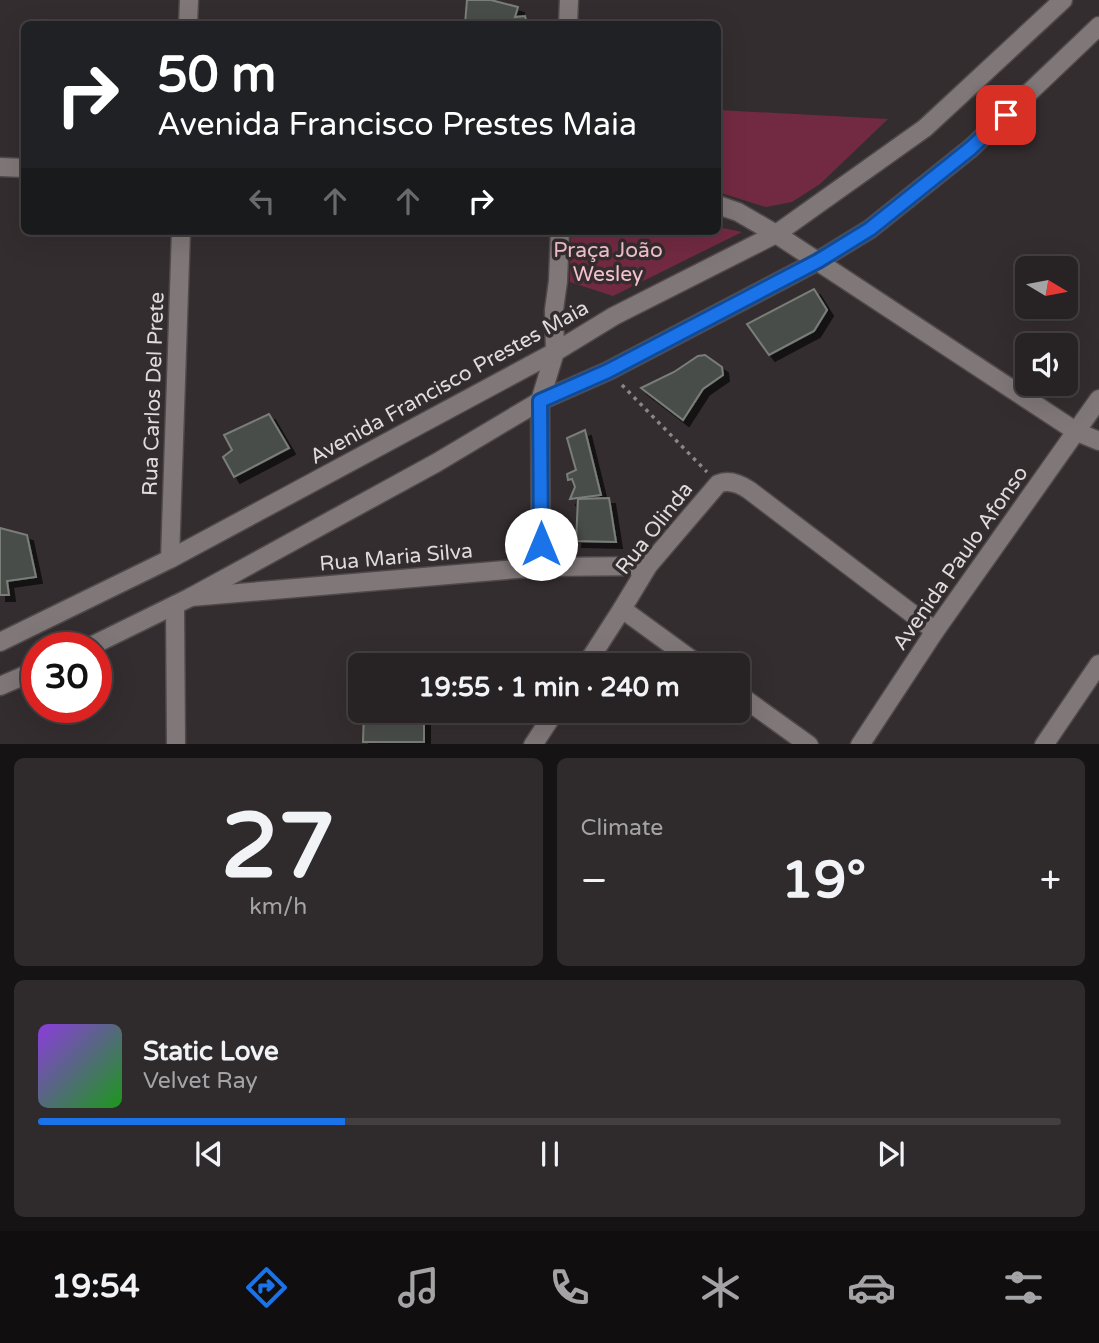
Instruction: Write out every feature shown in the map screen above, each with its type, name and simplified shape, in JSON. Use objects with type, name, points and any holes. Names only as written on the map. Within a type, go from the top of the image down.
[{"type":"street","points":[[188,21],[189,0]]},
{"type":"street","points":[[568,21],[569,0]]},
{"type":"street","name":"Avenida Francisco Prestes Maia","points":[[0,642],[170,559],[555,352],[614,316],[776,234],[925,128],[1063,0]]},
{"type":"street","points":[[112,636],[183,601],[436,463],[540,401],[608,371],[818,261],[870,229],[971,148],[1099,26]]},
{"type":"street","points":[[0,167],[21,168]]},
{"type":"street","points":[[721,206],[738,212],[776,234],[1077,432],[1099,441]]},
{"type":"street","name":"Rua Carlos Del Prete","points":[[170,559],[181,235]]},
{"type":"street","points":[[541,567],[540,401],[555,352],[554,310],[560,235]]},
{"type":"street","name":"Avenida Paulo Afonso","points":[[860,744],[935,631],[1099,399]]},
{"type":"street","name":"Rua Olinda","points":[[594,653],[648,566],[723,481],[749,490],[935,631]]},
{"type":"street","name":"Rua Maria Silva","points":[[183,601],[541,567],[648,566]]},
{"type":"street","points":[[176,744],[183,601]]},
{"type":"street","points":[[622,609],[682,653]]},
{"type":"street","points":[[1044,744],[1099,664]]},
{"type":"street","points":[[0,686],[21,677]]},
{"type":"street","points":[[750,702],[809,744]]},
{"type":"street","points":[[541,742],[550,723]]},
{"type":"path","points":[[608,371],[702,467]]},
{"type":"green space","points":[[721,110],[888,119],[820,184],[792,202],[766,207],[721,193]]},
{"type":"green space","name":"Praça João Wesley","points":[[721,228],[742,232],[613,296],[570,282],[571,235],[721,235]]},
{"type":"building","points":[[467,0],[491,0],[518,7],[515,17],[525,16],[526,21],[465,21]]},
{"type":"building","points":[[814,289],[827,310],[814,331],[769,355],[747,324]]},
{"type":"building","points":[[705,355],[722,367],[723,375],[703,389],[683,420],[641,388],[674,372],[698,356]]},
{"type":"building","points":[[269,414],[289,448],[234,477],[223,457],[232,450],[224,435]]},
{"type":"building","points":[[585,430],[601,495],[570,499],[575,487],[572,479],[568,480],[567,474],[576,470],[567,438]]},
{"type":"building","points":[[609,498],[616,542],[576,541],[578,499]]},
{"type":"building","points":[[0,528],[27,535],[36,577],[7,581],[9,595],[0,595]]},
{"type":"building","points":[[364,723],[424,723],[424,742],[363,742]]},
{"type":"route","points":[[541,544],[540,401],[608,371],[818,261],[870,229],[971,148],[1006,115]]}]
